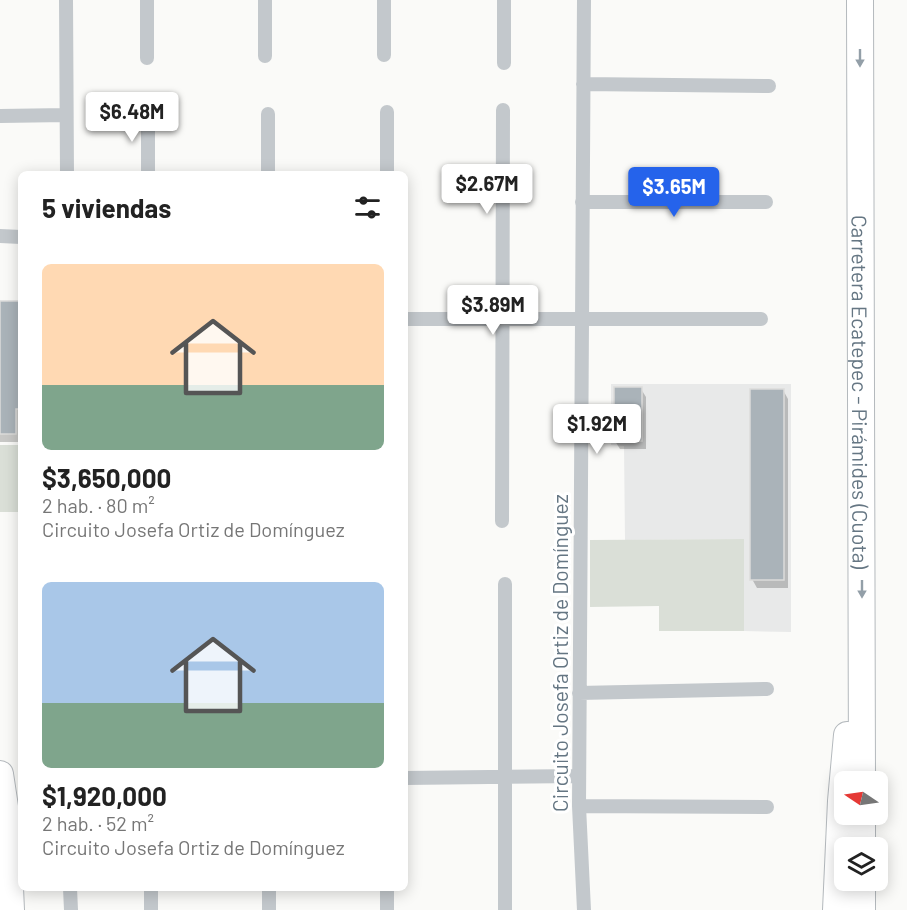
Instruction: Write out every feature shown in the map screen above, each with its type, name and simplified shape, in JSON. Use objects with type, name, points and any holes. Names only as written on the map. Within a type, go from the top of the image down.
[{"type":"highway","name":"Carretera Ecatepec - Pirámides (Cuota)","points":[[860,0],[862,771]]},
{"type":"highway","points":[[836,910],[841,801],[848,733],[862,686]]},
{"type":"highway","points":[[0,774],[7,820],[11,910]]},
{"type":"highway","points":[[862,891],[862,910]]},
{"type":"street","points":[[66,0],[67,171]]},
{"type":"street","points":[[147,0],[147,58]]},
{"type":"street","points":[[265,0],[265,56]]},
{"type":"street","points":[[384,0],[384,55]]},
{"type":"street","points":[[504,0],[504,63]]},
{"type":"street","name":"Circuito Josefa Ortiz de Domínguez","points":[[584,0],[579,693],[579,806],[584,910]]},
{"type":"street","points":[[583,84],[769,86]]},
{"type":"street","points":[[502,521],[503,110]]},
{"type":"street","points":[[148,112],[148,171]]},
{"type":"street","points":[[387,112],[387,171]]},
{"type":"street","points":[[268,114],[268,171]]},
{"type":"street","points":[[0,116],[66,115]]},
{"type":"street","points":[[582,202],[766,202]]},
{"type":"street","points":[[0,236],[18,237]]},
{"type":"street","points":[[408,319],[761,319]]},
{"type":"street","points":[[505,584],[503,777],[505,910]]},
{"type":"street","points":[[579,693],[767,689]]},
{"type":"street","points":[[408,778],[579,776]]},
{"type":"street","points":[[579,806],[767,807]]},
{"type":"street","points":[[70,891],[71,910]]},
{"type":"street","points":[[151,891],[151,910]]},
{"type":"street","points":[[269,891],[269,910]]},
{"type":"street","points":[[387,891],[387,910]]},
{"type":"shaded area","points":[[611,384],[791,384],[791,632],[744,631],[744,539],[625,540],[624,446],[611,445]]},
{"type":"shaded area","points":[[0,445],[18,445],[18,512],[0,512]]},
{"type":"shaded area","points":[[744,539],[744,631],[659,631],[659,606],[590,607],[590,540]]},
{"type":"building","points":[[0,301],[18,301],[16,434],[0,434]]},
{"type":"building","points":[[614,387],[642,387],[642,441],[614,441]]},
{"type":"building","points":[[750,389],[784,389],[784,580],[750,580]]}]
